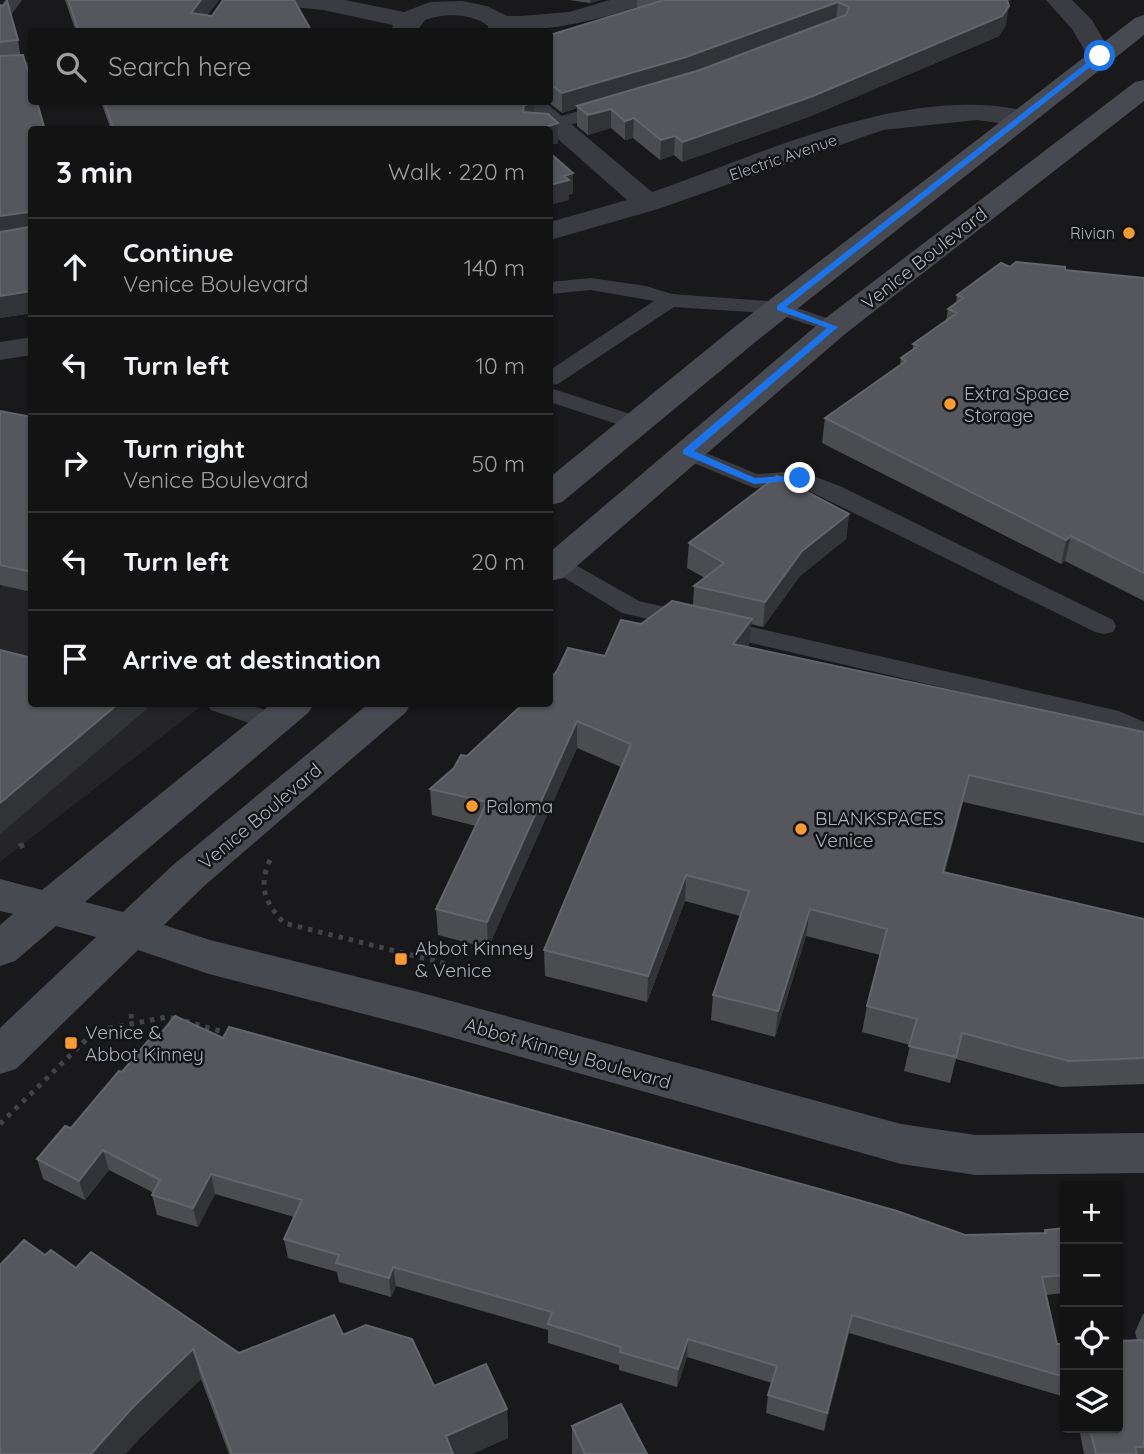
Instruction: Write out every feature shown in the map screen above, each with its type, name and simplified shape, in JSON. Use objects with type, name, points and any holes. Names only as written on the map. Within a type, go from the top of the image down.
[{"type":"main road","points":[[553,492],[780,308],[1144,23]]},
{"type":"main road","name":"Venice Boulevard","points":[[553,558],[687,452],[834,327],[1144,88]]},
{"type":"main road","name":"Venice Boulevard","points":[[0,1056],[129,930],[389,707]]},
{"type":"main road","points":[[0,949],[53,908],[284,713]]},
{"type":"main road","name":"Abbot Kinney Boulevard","points":[[0,895],[129,930],[209,957],[422,1011],[817,1123],[901,1144],[976,1155],[1144,1153]]},
{"type":"street","points":[[281,0],[323,4],[405,26],[428,9],[455,3],[485,11],[501,27],[570,21],[634,0]]},
{"type":"street","points":[[1058,0],[1083,25],[1100,56]]},
{"type":"street","points":[[531,105],[543,126]]},
{"type":"street","name":"Electric Avenue","points":[[553,230],[648,203],[879,122],[977,112],[1020,118]]},
{"type":"street","points":[[553,134],[648,203]]},
{"type":"street","points":[[0,351],[28,347]]},
{"type":"lane","points":[[0,18],[14,0]]},
{"type":"lane","points":[[0,68],[28,67]]},
{"type":"lane","points":[[547,126],[626,103]]},
{"type":"lane","points":[[553,288],[591,284],[646,292],[670,300],[780,308],[834,327]]},
{"type":"lane","points":[[553,377],[670,300]]},
{"type":"lane","points":[[553,396],[638,424]]},
{"type":"lane","points":[[687,452],[754,481],[800,478],[834,492],[1104,626]]},
{"type":"lane","points":[[553,560],[631,607],[1110,717],[1144,733]]},
{"type":"lane","points":[[241,707],[284,713]]},
{"type":"path","points":[[274,856],[262,880],[265,903],[284,923],[447,964]]},
{"type":"path","points":[[131,1014],[132,1024]]},
{"type":"path","points":[[0,1124],[95,1031],[167,1017],[233,1035]]},
{"type":"shaded area","points":[[28,553],[28,707],[200,707],[0,862],[0,589]]},
{"type":"building","points":[[68,0],[201,0],[191,13],[212,16],[223,0],[294,0],[310,28],[78,28]]},
{"type":"building","points":[[664,0],[1007,0],[1009,6],[1002,16],[813,96],[683,142],[675,136],[661,140],[634,118],[625,121],[611,109],[588,115],[577,106],[700,70],[846,15],[849,7],[838,2],[686,57],[562,93],[553,86],[553,34]]},
{"type":"building","points":[[7,1],[18,40],[0,42],[0,5],[3,6]]},
{"type":"building","points":[[23,55],[28,71],[28,105],[38,105],[44,126],[28,126],[28,212],[0,216],[0,56]]},
{"type":"building","points":[[105,105],[524,105],[523,112],[548,114],[558,123],[549,126],[113,126]]},
{"type":"building","points":[[553,156],[573,173],[564,176],[569,180],[553,184]]},
{"type":"building","points":[[28,227],[28,292],[0,296],[0,232]]},
{"type":"building","points":[[1016,262],[1144,278],[1144,573],[1071,536],[1066,540],[825,418],[906,361],[901,358],[918,346],[913,344],[957,313],[948,309],[963,298],[957,295],[1001,263],[1010,267]]},
{"type":"building","points":[[0,411],[28,416],[28,571],[0,565]]},
{"type":"building","points":[[777,476],[849,514],[802,551],[765,602],[694,586],[724,563],[689,543]]},
{"type":"building","points":[[672,601],[752,619],[733,644],[1144,732],[1144,815],[969,775],[943,872],[1144,919],[1144,1058],[1069,1061],[962,1033],[956,1057],[909,1046],[917,1019],[867,1006],[887,929],[810,909],[778,1011],[713,995],[749,891],[686,875],[648,976],[544,950],[631,744],[577,721],[487,922],[436,909],[487,802],[430,789],[454,768],[461,755],[467,756],[520,707],[553,707],[553,676],[568,648],[605,656],[621,620],[641,624]]},
{"type":"building","points":[[0,650],[28,657],[28,707],[114,707],[0,803]]},
{"type":"building","points":[[175,1016],[223,1038],[229,1027],[897,1211],[965,1235],[1046,1233],[1045,1230],[1060,1228],[1060,1275],[1042,1277],[1057,1344],[1060,1344],[1060,1376],[852,1315],[827,1413],[768,1395],[777,1366],[688,1339],[678,1369],[620,1352],[621,1347],[548,1324],[552,1312],[393,1267],[389,1278],[336,1263],[339,1255],[284,1239],[302,1200],[211,1174],[193,1208],[152,1195],[160,1180],[103,1150],[79,1181],[37,1159],[65,1126],[71,1128],[153,1035],[158,1037]]},
{"type":"building","points":[[24,1240],[45,1255],[51,1250],[76,1268],[91,1252],[239,1353],[334,1315],[343,1335],[366,1325],[412,1339],[434,1386],[486,1364],[507,1409],[446,1436],[453,1454],[232,1454],[193,1349],[133,1407],[91,1454],[0,1454],[0,1265]]},
{"type":"building","points":[[1144,1340],[1144,1447],[1135,1447],[1137,1454],[1096,1454],[1091,1433],[1123,1433],[1123,1341]]},
{"type":"building","points":[[621,1404],[647,1454],[585,1454],[572,1426]]},
{"type":"place","name":"Rivian","points":[[1129,233]]},
{"type":"place","name":"Extra Space Storage","points":[[950,404]]},
{"type":"place","name":"Paloma","points":[[472,806]]},
{"type":"place","name":"BLANKSPACES Venice","points":[[801,829]]},
{"type":"place","name":"Abbot Kinney & Venice","points":[[401,959]]},
{"type":"place","name":"Venice & Abbot Kinney","points":[[71,1043]]},
{"type":"route","points":[[800,478],[754,481],[687,452],[834,327],[780,308],[1100,56]]}]
